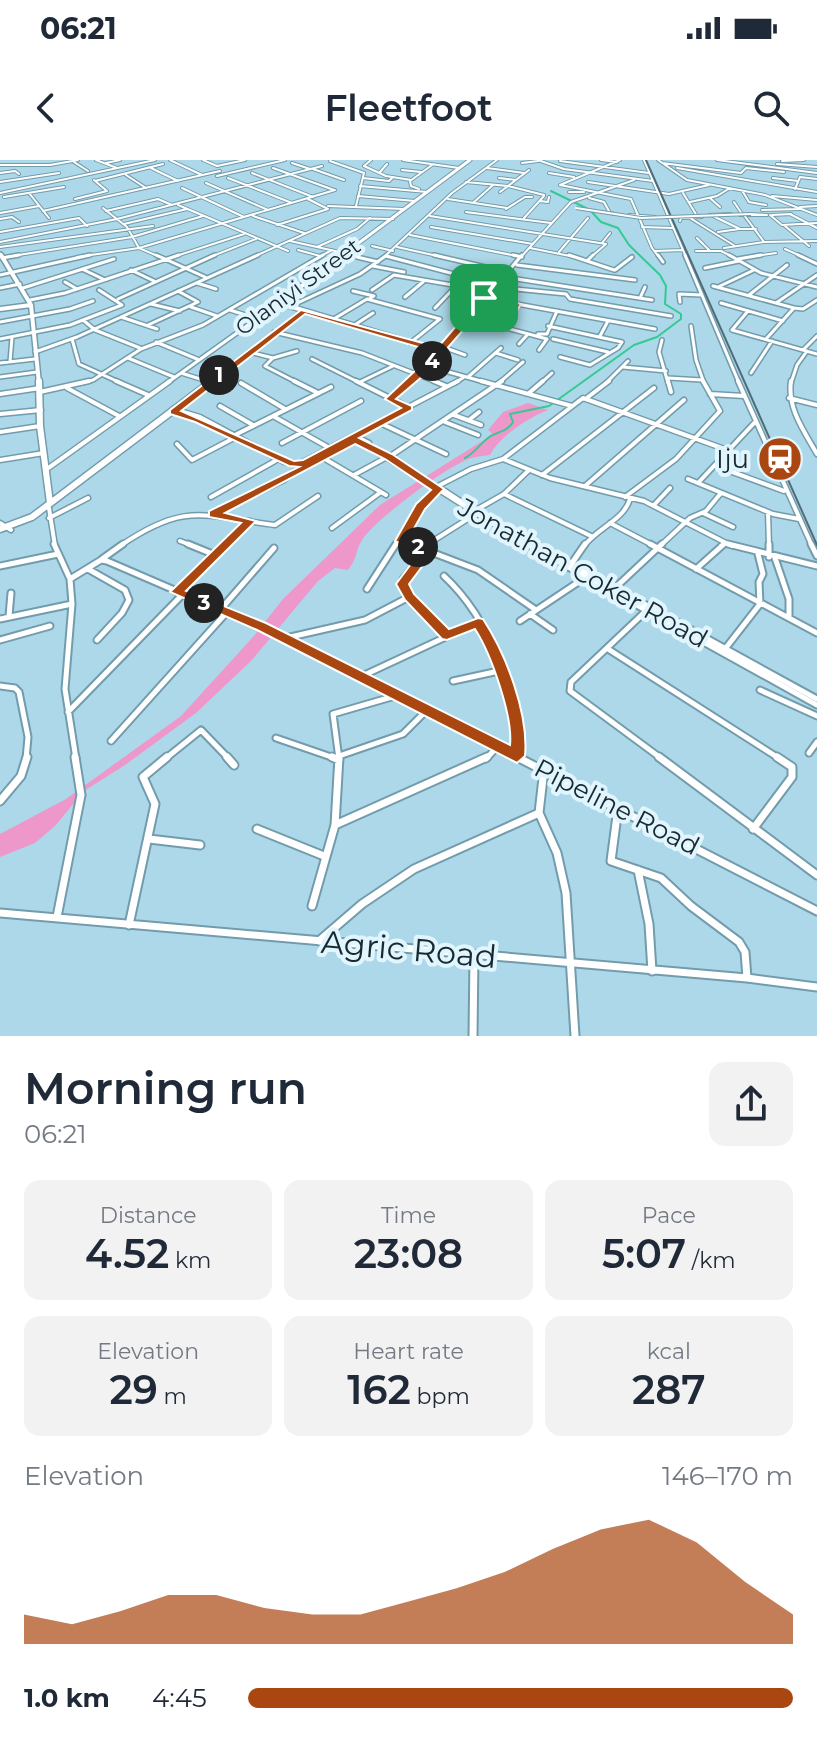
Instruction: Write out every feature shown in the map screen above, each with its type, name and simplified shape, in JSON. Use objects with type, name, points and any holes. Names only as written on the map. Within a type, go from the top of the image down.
[{"type":"street","points":[[25,165],[27,160]]},
{"type":"street","points":[[0,165],[50,165],[78,160]]},
{"type":"street","points":[[96,160],[119,169]]},
{"type":"street","points":[[106,163],[120,160]]},
{"type":"street","points":[[2,195],[155,160]]},
{"type":"street","points":[[170,160],[206,175],[217,176],[285,160]]},
{"type":"street","points":[[175,162],[182,160]]},
{"type":"street","points":[[203,160],[217,166],[245,160]]},
{"type":"street","points":[[371,160],[364,166],[392,178],[411,180],[434,164]]},
{"type":"street","points":[[403,160],[459,168]]},
{"type":"street","name":"Olaniyi Street","points":[[47,469],[279,303],[470,160]]},
{"type":"street","points":[[291,306],[378,262],[466,182],[497,160]]},
{"type":"street","points":[[522,163],[539,160],[564,169],[653,181]]},
{"type":"street","points":[[539,166],[565,160]]},
{"type":"street","points":[[601,160],[619,161]]},
{"type":"street","points":[[644,160],[658,202],[669,218],[785,491],[817,556]]},
{"type":"street","points":[[717,160],[817,173]]},
{"type":"street","points":[[761,166],[762,160]]},
{"type":"street","points":[[73,161],[88,171]]},
{"type":"street","points":[[0,244],[175,205],[332,161],[363,173],[356,206]]},
{"type":"street","points":[[560,161],[649,173]]},
{"type":"street","points":[[619,161],[560,185],[631,199],[636,216],[663,262]]},
{"type":"street","points":[[659,161],[742,173],[747,168],[784,172]]},
{"type":"street","points":[[659,161],[683,178],[710,185],[771,196],[817,200]]},
{"type":"street","points":[[777,162],[813,162]]},
{"type":"street","points":[[777,162],[817,167]]},
{"type":"street","points":[[292,163],[344,180]]},
{"type":"street","points":[[95,181],[163,164]]},
{"type":"street","points":[[379,172],[387,164]]},
{"type":"street","points":[[0,182],[59,173],[50,165]]},
{"type":"street","points":[[500,170],[505,165]]},
{"type":"street","points":[[731,171],[733,166]]},
{"type":"street","points":[[672,171],[679,167],[817,192]]},
{"type":"street","points":[[150,168],[178,181]]},
{"type":"street","points":[[0,275],[66,259],[139,248],[335,190],[273,168]]},
{"type":"street","points":[[486,168],[524,173]]},
{"type":"street","points":[[402,170],[422,172]]},
{"type":"street","points":[[500,192],[529,170]]},
{"type":"street","points":[[43,211],[220,171]]},
{"type":"street","points":[[750,182],[767,171]]},
{"type":"street","points":[[0,173],[19,174]]},
{"type":"street","points":[[252,173],[313,197]]},
{"type":"street","points":[[549,173],[575,178]]},
{"type":"street","points":[[125,174],[146,188]]},
{"type":"street","points":[[38,176],[47,182]]},
{"type":"street","points":[[75,199],[107,191],[91,177]]},
{"type":"street","points":[[795,189],[801,177],[817,179]]},
{"type":"street","points":[[192,178],[199,181]]},
{"type":"street","points":[[228,178],[293,204]]},
{"type":"street","points":[[363,178],[389,181],[392,178]]},
{"type":"street","points":[[499,178],[516,180]]},
{"type":"street","points":[[773,178],[798,181]]},
{"type":"street","points":[[13,180],[20,187]]},
{"type":"street","points":[[411,180],[411,186],[425,192]]},
{"type":"street","points":[[390,399],[420,374],[570,203],[634,180]]},
{"type":"street","points":[[466,182],[531,190],[544,196],[523,219]]},
{"type":"street","points":[[588,182],[683,193],[710,185]]},
{"type":"street","points":[[60,183],[68,191]]},
{"type":"street","points":[[172,183],[245,218]]},
{"type":"street","points":[[206,183],[269,210]]},
{"type":"street","points":[[473,202],[493,185]]},
{"type":"street","points":[[762,194],[768,185]]},
{"type":"street","points":[[360,186],[425,192]]},
{"type":"street","points":[[2,195],[64,187]]},
{"type":"street","points":[[152,187],[158,190]]},
{"type":"street","points":[[531,190],[535,187]]},
{"type":"street","points":[[581,188],[588,198],[604,202],[611,214],[669,218],[791,214]]},
{"type":"street","points":[[690,202],[710,199],[730,188]]},
{"type":"street","points":[[624,196],[641,189]]},
{"type":"street","points":[[743,191],[749,202],[766,205]]},
{"type":"street","points":[[130,192],[135,195]]},
{"type":"street","points":[[569,192],[584,192]]},
{"type":"street","points":[[29,193],[49,218]]},
{"type":"street","points":[[683,193],[697,216]]},
{"type":"street","points":[[2,195],[17,210]]},
{"type":"street","points":[[71,195],[80,204]]},
{"type":"street","points":[[358,196],[415,201]]},
{"type":"street","points":[[771,196],[817,215]]},
{"type":"street","points":[[500,215],[525,197],[532,197]]},
{"type":"street","points":[[539,201],[548,202],[549,197]]},
{"type":"street","points":[[108,198],[114,201]]},
{"type":"street","points":[[206,277],[181,269],[139,248],[124,224],[104,210],[158,199],[288,251]]},
{"type":"street","points":[[307,199],[328,206],[404,209]]},
{"type":"street","points":[[447,199],[507,208]]},
{"type":"street","points":[[710,199],[720,207]]},
{"type":"street","points":[[95,201],[100,204]]},
{"type":"street","points":[[734,202],[764,242]]},
{"type":"street","points":[[570,203],[576,208],[613,215],[769,215],[809,246]]},
{"type":"street","points":[[0,213],[39,206]]},
{"type":"street","points":[[70,206],[78,211]]},
{"type":"street","points":[[277,225],[326,210],[328,206]]},
{"type":"street","points":[[762,210],[817,206]]},
{"type":"street","points":[[124,224],[188,209]]},
{"type":"street","points":[[785,210],[806,223]]},
{"type":"street","points":[[466,212],[552,224]]},
{"type":"street","points":[[680,221],[743,214]]},
{"type":"street","points":[[57,917],[81,795],[65,689],[72,604],[70,579],[58,554],[49,518],[33,317],[22,286],[1,256],[132,237],[203,216]]},
{"type":"street","points":[[252,216],[305,233]]},
{"type":"street","points":[[430,216],[606,246],[587,261]]},
{"type":"street","points":[[713,216],[740,229]]},
{"type":"street","points":[[0,219],[11,217],[19,222]]},
{"type":"street","points":[[0,232],[79,218],[87,226]]},
{"type":"street","points":[[35,352],[72,339],[342,218],[393,219]]},
{"type":"street","points":[[317,247],[357,229],[370,218]]},
{"type":"street","points":[[559,252],[588,218]]},
{"type":"street","points":[[690,218],[717,232],[748,257]]},
{"type":"street","points":[[96,224],[100,234]]},
{"type":"street","points":[[784,225],[817,225]]},
{"type":"street","points":[[0,244],[153,226]]},
{"type":"street","points":[[431,227],[559,252],[614,270]]},
{"type":"street","points":[[642,227],[673,228]]},
{"type":"street","points":[[717,232],[756,229]]},
{"type":"street","points":[[602,243],[610,233]]},
{"type":"street","points":[[0,309],[77,289],[244,234]]},
{"type":"street","points":[[409,235],[522,257]]},
{"type":"street","points":[[697,238],[710,251]]},
{"type":"street","points":[[118,299],[256,239]]},
{"type":"street","points":[[289,241],[344,253]]},
{"type":"street","points":[[724,248],[764,242],[817,241]]},
{"type":"street","points":[[372,246],[393,251]]},
{"type":"street","points":[[397,247],[508,273]]},
{"type":"street","points":[[785,249],[817,264]]},
{"type":"street","points":[[298,250],[320,256]]},
{"type":"street","points":[[0,394],[67,388],[103,374],[141,349],[218,317],[332,250]]},
{"type":"street","points":[[654,251],[683,250]]},
{"type":"street","points":[[696,251],[723,252],[772,277],[817,287]]},
{"type":"street","points":[[705,268],[776,253]]},
{"type":"street","points":[[386,256],[495,286],[566,294],[570,299],[671,316]]},
{"type":"street","points":[[357,257],[378,262]]},
{"type":"street","points":[[614,270],[632,257]]},
{"type":"street","points":[[0,288],[22,286],[114,259]]},
{"type":"street","points":[[516,264],[635,280]]},
{"type":"street","points":[[748,295],[787,265]]},
{"type":"street","points":[[372,266],[404,272]]},
{"type":"street","points":[[81,268],[103,279]]},
{"type":"street","points":[[131,270],[155,281]]},
{"type":"street","points":[[614,270],[617,278]]},
{"type":"street","points":[[754,270],[715,287],[794,308],[803,309],[817,300]]},
{"type":"street","points":[[372,290],[394,275],[489,292]]},
{"type":"street","points":[[776,303],[817,275]]},
{"type":"street","points":[[503,277],[652,300]]},
{"type":"street","points":[[405,297],[424,281]]},
{"type":"street","points":[[65,282],[77,289]]},
{"type":"street","points":[[196,282],[216,289]]},
{"type":"street","points":[[435,308],[456,286]]},
{"type":"street","points":[[640,298],[645,287]]},
{"type":"street","points":[[0,339],[83,320],[122,305],[118,299],[99,290]]},
{"type":"street","points":[[148,325],[198,302],[177,291]]},
{"type":"street","points":[[332,320],[374,296],[353,291]]},
{"type":"street","points":[[680,302],[679,294],[702,295]]},
{"type":"street","points":[[484,298],[655,329]]},
{"type":"street","points":[[369,299],[440,319],[410,343]]},
{"type":"street","points":[[0,322],[93,301]]},
{"type":"street","points":[[279,303],[410,343],[465,355]]},
{"type":"street","points":[[721,303],[783,321]]},
{"type":"street","points":[[150,304],[182,312]]},
{"type":"street","points":[[503,326],[517,304]]},
{"type":"street","points":[[191,307],[218,317]]},
{"type":"street","points":[[766,339],[794,308]]},
{"type":"street","points":[[229,310],[255,318]]},
{"type":"street","points":[[0,523],[5,530],[50,506],[304,311]]},
{"type":"street","points":[[519,330],[545,335],[557,311]]},
{"type":"street","points":[[748,311],[731,328],[817,354]]},
{"type":"street","points":[[353,326],[373,313]]},
{"type":"street","points":[[120,317],[157,329]]},
{"type":"street","points":[[469,318],[547,340],[539,350]]},
{"type":"street","points":[[83,320],[93,329],[141,349]]},
{"type":"street","points":[[600,336],[608,321]]},
{"type":"street","points":[[548,326],[622,342],[618,348],[590,365],[560,357]]},
{"type":"street","points":[[627,498],[697,438],[720,411],[702,380],[691,349],[691,326]]},
{"type":"street","points":[[274,332],[317,340],[420,374],[447,387]]},
{"type":"street","points":[[519,344],[528,334]]},
{"type":"street","points":[[817,336],[792,370],[788,397],[817,454]]},
{"type":"street","points":[[10,362],[12,337]]},
{"type":"street","points":[[72,339],[79,364],[149,395]]},
{"type":"street","points":[[553,339],[608,352]]},
{"type":"street","points":[[662,340],[659,352],[671,392]]},
{"type":"street","points":[[751,373],[772,341]]},
{"type":"street","points":[[156,342],[198,359]]},
{"type":"street","points":[[213,514],[466,377],[501,348]]},
{"type":"street","points":[[297,351],[273,358],[265,366],[318,393]]},
{"type":"street","points":[[249,352],[273,358]]},
{"type":"street","points":[[354,476],[453,415],[495,385],[521,361],[496,353]]},
{"type":"street","points":[[127,357],[174,377]]},
{"type":"street","points":[[0,363],[35,359]]},
{"type":"street","points":[[312,359],[409,408]]},
{"type":"street","points":[[367,589],[401,541],[420,507],[438,488],[471,469],[503,459],[580,399],[587,397],[628,361]]},
{"type":"street","points":[[359,383],[393,366]]},
{"type":"street","points":[[427,366],[572,406]]},
{"type":"street","points":[[623,367],[666,371]]},
{"type":"street","points":[[0,377],[37,372]]},
{"type":"street","points":[[180,373],[210,382]]},
{"type":"street","points":[[528,394],[552,373]]},
{"type":"street","points":[[668,378],[702,380]]},
{"type":"street","points":[[241,383],[286,409]]},
{"type":"street","points":[[177,444],[192,460],[331,387]]},
{"type":"street","points":[[67,388],[120,417]]},
{"type":"street","points":[[541,476],[654,388]]},
{"type":"street","points":[[710,393],[745,396]]},
{"type":"street","points":[[587,397],[730,451]]},
{"type":"street","points":[[788,397],[817,405]]},
{"type":"street","points":[[585,486],[684,400]]},
{"type":"street","points":[[282,443],[361,401]]},
{"type":"street","points":[[220,406],[254,426]]},
{"type":"street","points":[[174,409],[284,462],[304,465]]},
{"type":"street","points":[[0,414],[41,410]]},
{"type":"street","points":[[468,420],[479,412]]},
{"type":"street","points":[[453,415],[481,425]]},
{"type":"street","points":[[273,416],[333,450]]},
{"type":"street","points":[[444,421],[478,435]]},
{"type":"street","points":[[698,483],[756,421]]},
{"type":"street","points":[[380,423],[446,454]]},
{"type":"street","points":[[0,432],[40,426]]},
{"type":"street","points":[[233,437],[275,461],[292,467],[304,465]]},
{"type":"street","name":"Jonathan Coker Road","points":[[357,437],[475,512],[583,575],[817,702]]},
{"type":"street","points":[[809,439],[817,439]]},
{"type":"street","points":[[0,460],[45,453]]},
{"type":"street","points":[[321,457],[383,494],[332,528]]},
{"type":"street","points":[[503,459],[541,476],[654,505],[724,544],[817,566]]},
{"type":"street","points":[[211,497],[275,461]]},
{"type":"street","points":[[716,466],[785,491]]},
{"type":"street","points":[[447,635],[409,597],[403,579],[436,539],[504,494],[529,470]]},
{"type":"street","points":[[688,479],[768,512],[799,519]]},
{"type":"street","points":[[654,505],[670,488]]},
{"type":"street","points":[[615,588],[686,522],[718,500],[721,493]]},
{"type":"street","points":[[504,494],[591,536]]},
{"type":"street","points":[[70,579],[161,521],[213,514],[275,525],[318,496]]},
{"type":"street","points":[[49,518],[88,498]]},
{"type":"street","points":[[572,563],[591,536],[627,510],[627,498]]},
{"type":"street","name":"Jonathan Coker Road","points":[[475,512],[572,563],[817,702]]},
{"type":"street","points":[[768,512],[765,525],[772,557],[789,599],[789,618]]},
{"type":"street","points":[[702,513],[733,527]]},
{"type":"street","points":[[67,713],[250,521]]},
{"type":"street","points":[[610,523],[817,633]]},
{"type":"street","points":[[180,541],[215,555]]},
{"type":"street","points":[[401,541],[478,570],[553,630]]},
{"type":"street","points":[[696,569],[724,544]]},
{"type":"street","points":[[111,741],[224,611],[274,548]]},
{"type":"street","points":[[0,566],[58,554]]},
{"type":"street","points":[[725,649],[760,604],[759,582],[763,574],[758,554]]},
{"type":"street","name":"Pipeline Road","points":[[101,560],[285,638],[817,911]]},
{"type":"street","points":[[88,569],[125,590],[129,600],[122,613],[97,640]]},
{"type":"street","points":[[520,621],[577,583],[583,575]]},
{"type":"street","points":[[444,576],[458,586],[490,641],[519,733],[517,756]]},
{"type":"street","points":[[9,616],[11,593]]},
{"type":"street","points":[[285,638],[347,628],[388,611],[409,597]]},
{"type":"street","points":[[0,619],[72,604]]},
{"type":"street","points":[[647,610],[571,682],[569,686],[574,696],[817,875]]},
{"type":"street","points":[[360,677],[478,622]]},
{"type":"street","points":[[0,640],[50,626]]},
{"type":"street","points":[[608,649],[792,767],[792,777],[753,829]]},
{"type":"street","points":[[453,681],[499,671]]},
{"type":"street","points":[[0,686],[15,688],[19,692],[30,742],[21,775],[0,801]]},
{"type":"street","points":[[760,690],[817,716]]},
{"type":"street","points":[[312,906],[335,825],[339,758],[333,714],[396,696]]},
{"type":"street","points":[[276,738],[339,758],[403,734],[426,711]]},
{"type":"street","points":[[129,925],[155,804],[143,781],[145,773],[201,730],[234,765]]},
{"type":"street","points":[[809,753],[817,742]]},
{"type":"street","points":[[335,825],[485,760],[497,747]]},
{"type":"street","points":[[544,769],[539,813],[561,868],[572,964],[575,1036]]},
{"type":"street","points":[[618,808],[611,861],[649,872],[674,886],[691,906],[739,942],[745,952],[747,978]]},
{"type":"street","points":[[319,941],[374,895],[414,869],[539,813]]},
{"type":"street","points":[[257,829],[324,856]]},
{"type":"street","points":[[149,839],[200,845]]},
{"type":"street","points":[[638,870],[649,924],[652,971]]},
{"type":"street","name":"Agric Road","points":[[0,913],[747,978],[817,987]]},
{"type":"street","points":[[473,1036],[474,955]]},
{"type":"shaded area","points":[[528,403],[548,410],[516,428],[490,455],[456,465],[393,510],[367,533],[348,570],[335,568],[318,581],[251,661],[196,713],[84,791],[55,826],[35,843],[0,857],[0,834],[66,799],[181,716],[283,599],[380,505],[484,440],[492,433],[488,430],[503,412]]},
{"type":"waterway","points":[[465,458],[487,438],[509,427],[513,422],[510,414],[549,406],[634,345],[657,337],[681,319],[681,314],[665,304],[666,286],[660,275],[629,245],[618,228],[601,222],[590,210],[551,191]]},
{"type":"railway","points":[[646,160],[817,545]]},
{"type":"place","name":"Iju","points":[[780,459]]},
{"type":"route","points":[[484,298],[469,318],[443,347],[440,351],[304,311],[174,412],[198,419],[293,464],[306,463],[331,449],[334,451],[355,440],[438,489],[420,507],[401,541],[427,552],[403,579],[403,584],[409,597],[447,635],[478,622],[490,641],[512,707],[519,733],[517,756],[262,627],[177,592],[250,521],[213,514],[284,480],[334,451],[331,449],[409,408],[390,399],[420,374],[469,318],[503,326],[517,304],[484,298]]}]
